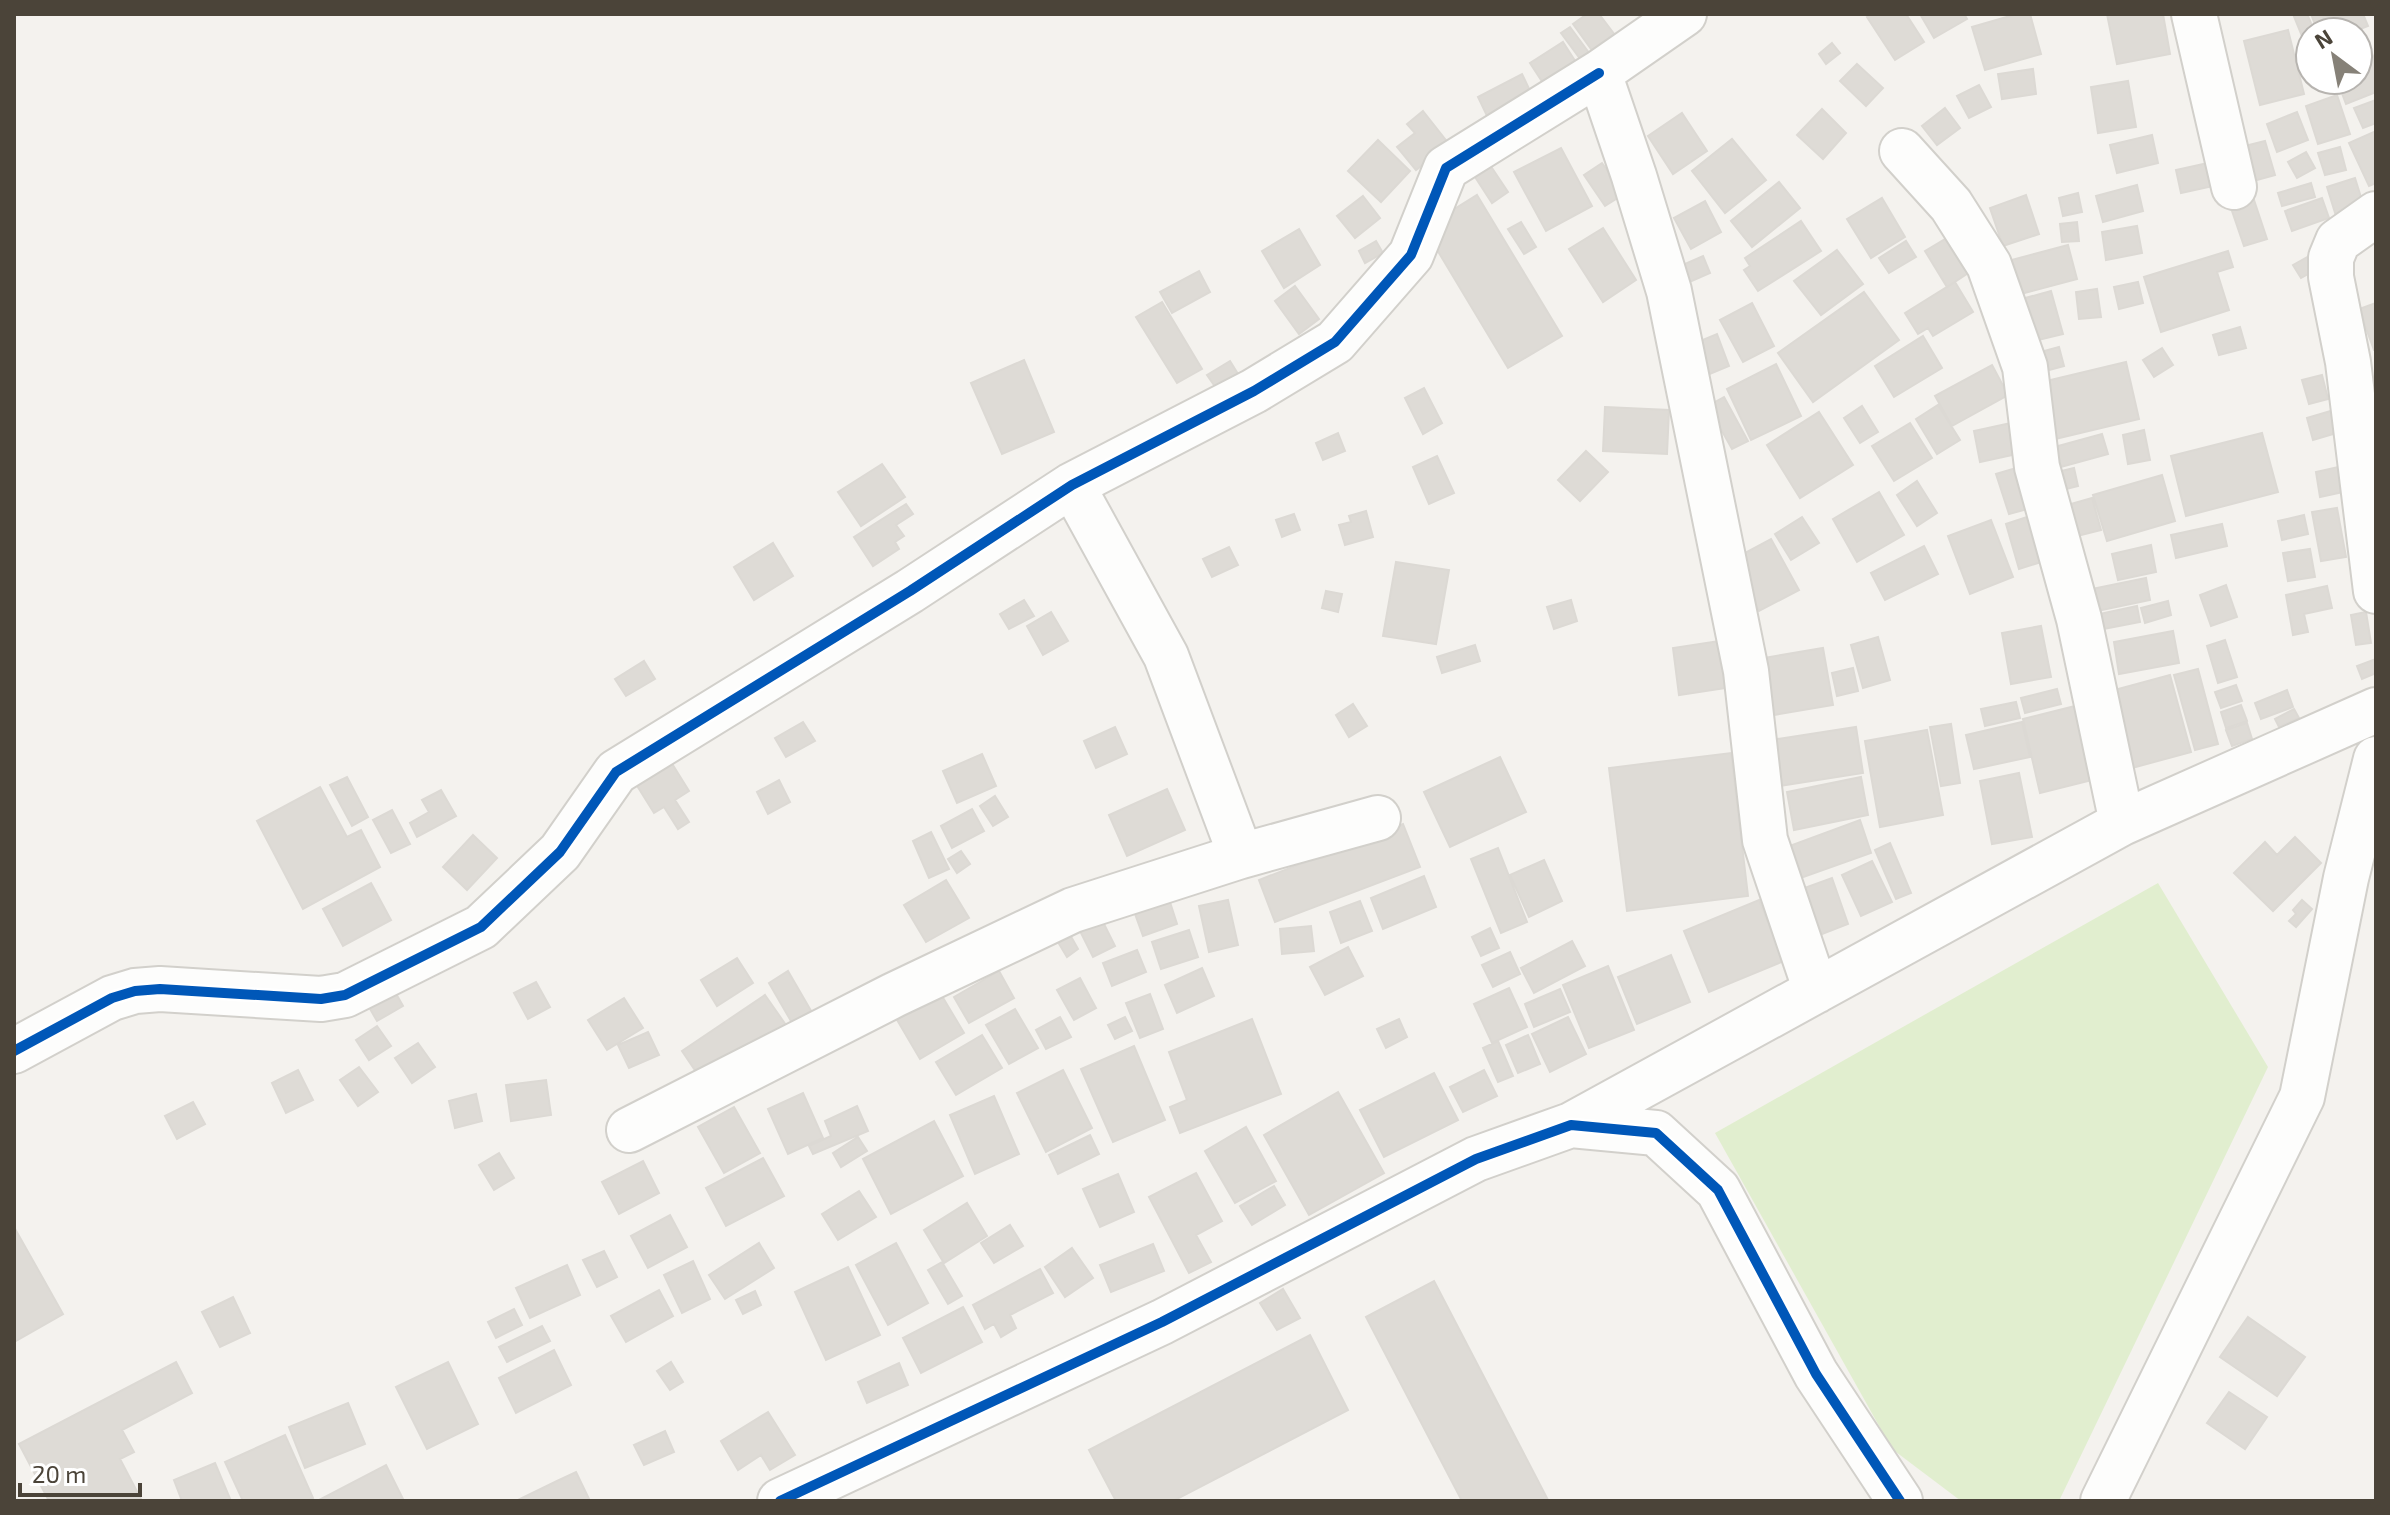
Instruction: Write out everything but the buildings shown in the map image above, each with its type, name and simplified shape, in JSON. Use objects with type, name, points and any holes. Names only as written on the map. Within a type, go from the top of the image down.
[{"type":"street","points":[[14,1051],[112,998],[135,991],[160,989],[321,999],[345,995],[481,927],[560,852],[616,772],[910,591],[1072,485],[1254,391],[1335,342],[1411,255],[1446,168],[1599,73],[1671,17]]},
{"type":"street","points":[[2209,21],[2234,187]]},
{"type":"street","points":[[1599,73],[1669,291],[1746,671],[1765,840],[1816,991]]},
{"type":"street","points":[[1902,151],[1951,205],[1989,265],[2025,367],[2037,467],[2079,619],[2122,823]]},
{"type":"street","points":[[2376,214],[2338,241],[2331,258],[2331,277],[2348,362],[2376,591]]},
{"type":"street","points":[[1072,485],[1166,656],[1241,856]]},
{"type":"street","points":[[780,1501],[1162,1322],[1476,1159],[1571,1125],[2122,823],[2376,710]]},
{"type":"street","points":[[2103,1501],[2302,1097],[2346,878],[2376,759]]},
{"type":"street","points":[[629,1130],[894,995],[1073,910],[1241,856],[1378,818]]},
{"type":"street","points":[[1571,1125],[1656,1133],[1718,1190],[1816,1374],[1900,1501]]},
{"type":"green space","points":[[2158,883],[2268,1067],[2059,1501],[1961,1501],[1892,1449],[1715,1133]]},
{"type":"cycle path","points":[[14,1051],[112,998],[135,991],[160,989],[321,999],[345,995],[481,927],[560,852],[616,772],[910,591],[1072,485],[1254,391],[1335,342],[1411,255],[1446,168],[1599,73]]},
{"type":"cycle path","points":[[780,1501],[1162,1322],[1476,1159],[1571,1125],[1656,1133],[1718,1190],[1816,1374],[1900,1501]]}]
